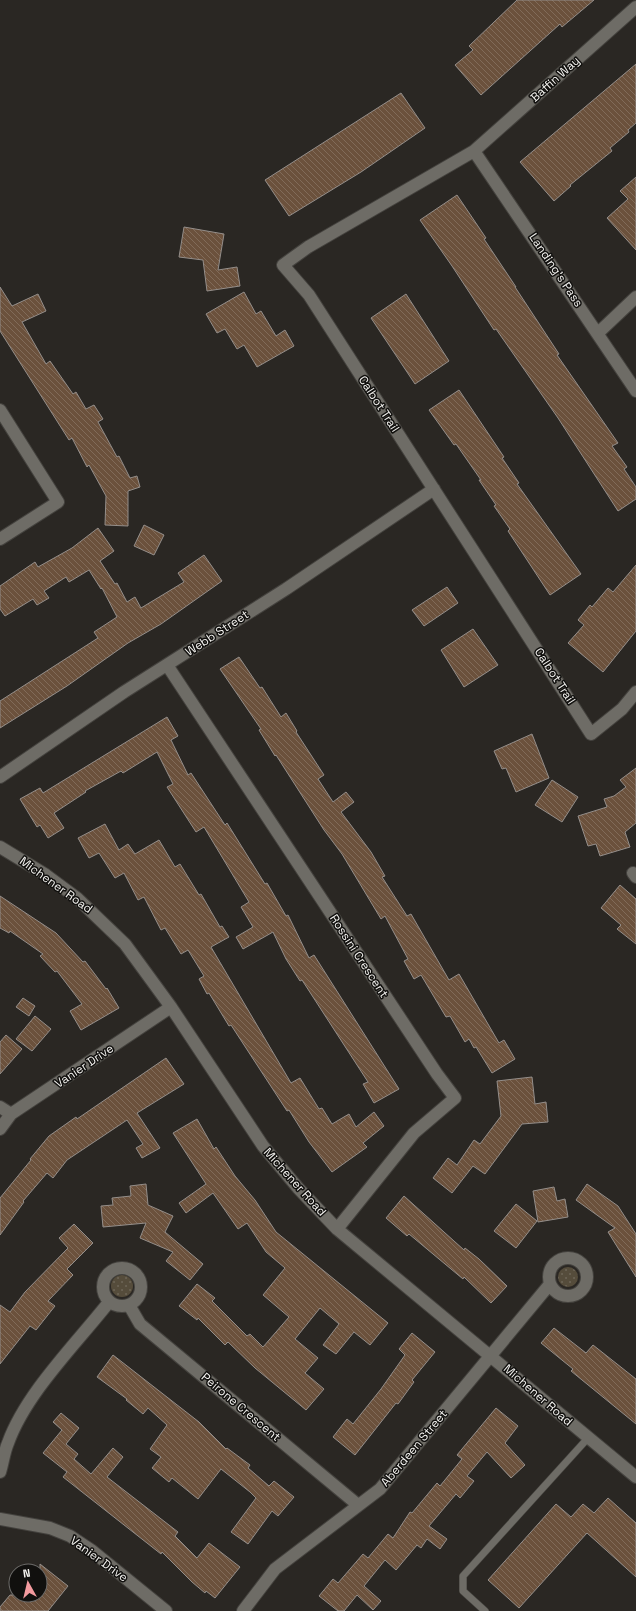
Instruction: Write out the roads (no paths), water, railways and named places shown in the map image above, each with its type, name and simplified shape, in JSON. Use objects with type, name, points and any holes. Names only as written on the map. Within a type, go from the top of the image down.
[{"type":"street","name":"Baffin Way","points":[[474,151],[636,7]]},
{"type":"street","name":"Landing's Pass","points":[[474,151],[636,391]]},
{"type":"street","name":"Calbot Trail","points":[[474,151],[308,247],[283,265],[309,295],[591,734],[622,709],[636,692]]},
{"type":"street","points":[[598,333],[636,297]]},
{"type":"street","points":[[0,410],[58,502],[0,538]]},
{"type":"street","name":"Webb Street","points":[[0,777],[167,665],[286,589],[434,489]]},
{"type":"street","name":"Rossini Crescent","points":[[167,665],[437,1074],[455,1098],[414,1133],[337,1229]]},
{"type":"street","name":"Michener Road","points":[[0,847],[46,875],[77,898],[104,922],[125,944],[143,966],[263,1146],[298,1188],[337,1229],[491,1355],[636,1477]]},
{"type":"street","name":"Vanier Drive","points":[[0,1129],[10,1114],[171,1007]]},
{"type":"street","points":[[0,1107],[10,1114]]},
{"type":"street","points":[[124,1268],[135,1274],[141,1285],[138,1297],[129,1305],[119,1307],[109,1302],[102,1292],[104,1280],[112,1270],[124,1268]]},
{"type":"street","name":"Aberdeen Street","points":[[244,1611],[275,1569],[380,1489],[550,1284]]},
{"type":"street","points":[[0,1472],[8,1443],[18,1421],[31,1400],[109,1302]]},
{"type":"street","name":"Peirone Crescent","points":[[129,1305],[140,1324],[358,1505]]},
{"type":"street","name":"Vanier Drive","points":[[0,1518],[50,1528],[70,1536],[91,1550],[166,1611]]},
{"type":"lane","points":[[485,1611],[463,1591],[463,1576],[588,1438]]}]
